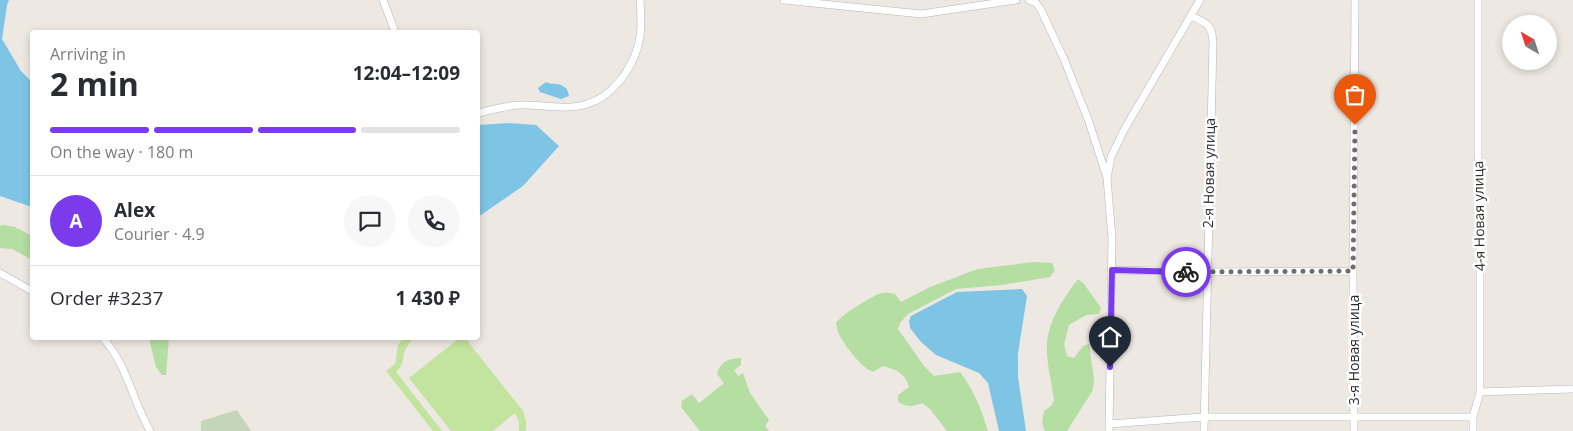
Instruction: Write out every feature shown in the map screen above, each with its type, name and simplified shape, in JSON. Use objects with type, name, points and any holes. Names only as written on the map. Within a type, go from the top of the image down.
[{"type":"street","points":[[383,0],[394,30]]},
{"type":"street","points":[[480,113],[518,105],[576,106],[597,100],[613,87],[635,56],[641,28],[640,0]]},
{"type":"street","points":[[784,0],[920,14],[1016,0]]},
{"type":"street","points":[[1031,0],[1041,10],[1064,60],[1089,122],[1107,178],[1112,238],[1109,428],[1203,417],[1473,417]]},
{"type":"street","points":[[1107,178],[1111,158],[1124,130],[1200,0]]},
{"type":"street","name":"3-я Новая улица","points":[[1354,431],[1353,271],[1356,0]]},
{"type":"street","name":"4-я Новая улица","points":[[1473,431],[1473,417],[1480,392],[1481,214],[1478,155],[1478,0]]},
{"type":"street","name":"2-я Новая улица","points":[[1191,16],[1204,21],[1210,26],[1212,32],[1204,431]]},
{"type":"street","points":[[1112,270],[1207,272],[1353,271]]},
{"type":"street","points":[[0,273],[30,290]]},
{"type":"street","points":[[105,340],[114,350],[126,372],[142,418],[150,431]]},
{"type":"street","points":[[1480,392],[1573,389]]},
{"type":"green space","points":[[0,226],[15,227],[30,235],[30,259],[12,249],[0,248]]},
{"type":"green space","points":[[1033,262],[1052,263],[1055,270],[1050,277],[1002,285],[956,289],[908,314],[900,323],[898,329],[924,366],[934,376],[960,372],[977,400],[988,431],[947,431],[930,409],[922,403],[910,406],[898,402],[898,395],[909,387],[903,375],[883,366],[873,372],[869,370],[854,356],[838,332],[836,323],[844,315],[879,294],[895,294],[901,302],[930,287],[978,269]]},
{"type":"green space","points":[[1078,279],[1084,284],[1101,308],[1099,314],[1086,315],[1069,325],[1064,344],[1067,356],[1074,358],[1083,346],[1089,344],[1094,379],[1093,390],[1067,431],[1045,431],[1042,423],[1044,411],[1051,406],[1054,400],[1047,358],[1048,336],[1058,310]]},
{"type":"green space","points":[[149,340],[169,340],[166,375],[162,375],[156,367]]},
{"type":"green space","points":[[402,340],[412,340],[406,348],[401,365],[396,372],[442,431],[433,431],[386,371],[395,364],[398,345]]},
{"type":"green space","points":[[457,340],[467,340],[523,411],[526,431],[519,431],[519,422],[515,413],[493,431],[451,431],[409,378]]},
{"type":"green space","points":[[741,358],[741,365],[734,370],[738,376],[743,373],[750,393],[769,420],[765,426],[769,431],[700,431],[681,407],[682,401],[692,394],[699,403],[724,383],[717,374],[720,366],[729,360]]},
{"type":"green space","points":[[237,410],[251,431],[201,431],[201,421]]},
{"type":"water","points":[[0,0],[9,0],[2,39],[21,71],[30,80],[30,206],[0,196]]},
{"type":"water","points":[[546,82],[559,84],[564,87],[567,89],[569,96],[561,99],[540,92],[538,88]]},
{"type":"water","points":[[509,123],[536,125],[559,146],[523,186],[480,216],[480,125]]},
{"type":"water","points":[[1022,289],[1027,296],[1018,353],[1018,377],[1026,431],[999,431],[988,383],[979,373],[936,355],[921,342],[910,328],[909,321],[911,316],[957,292]]},
{"type":"way so far","points":[[1186,272],[1353,271],[1355,125]]},
{"type":"route","points":[[1110,367],[1112,270],[1186,272]]}]
